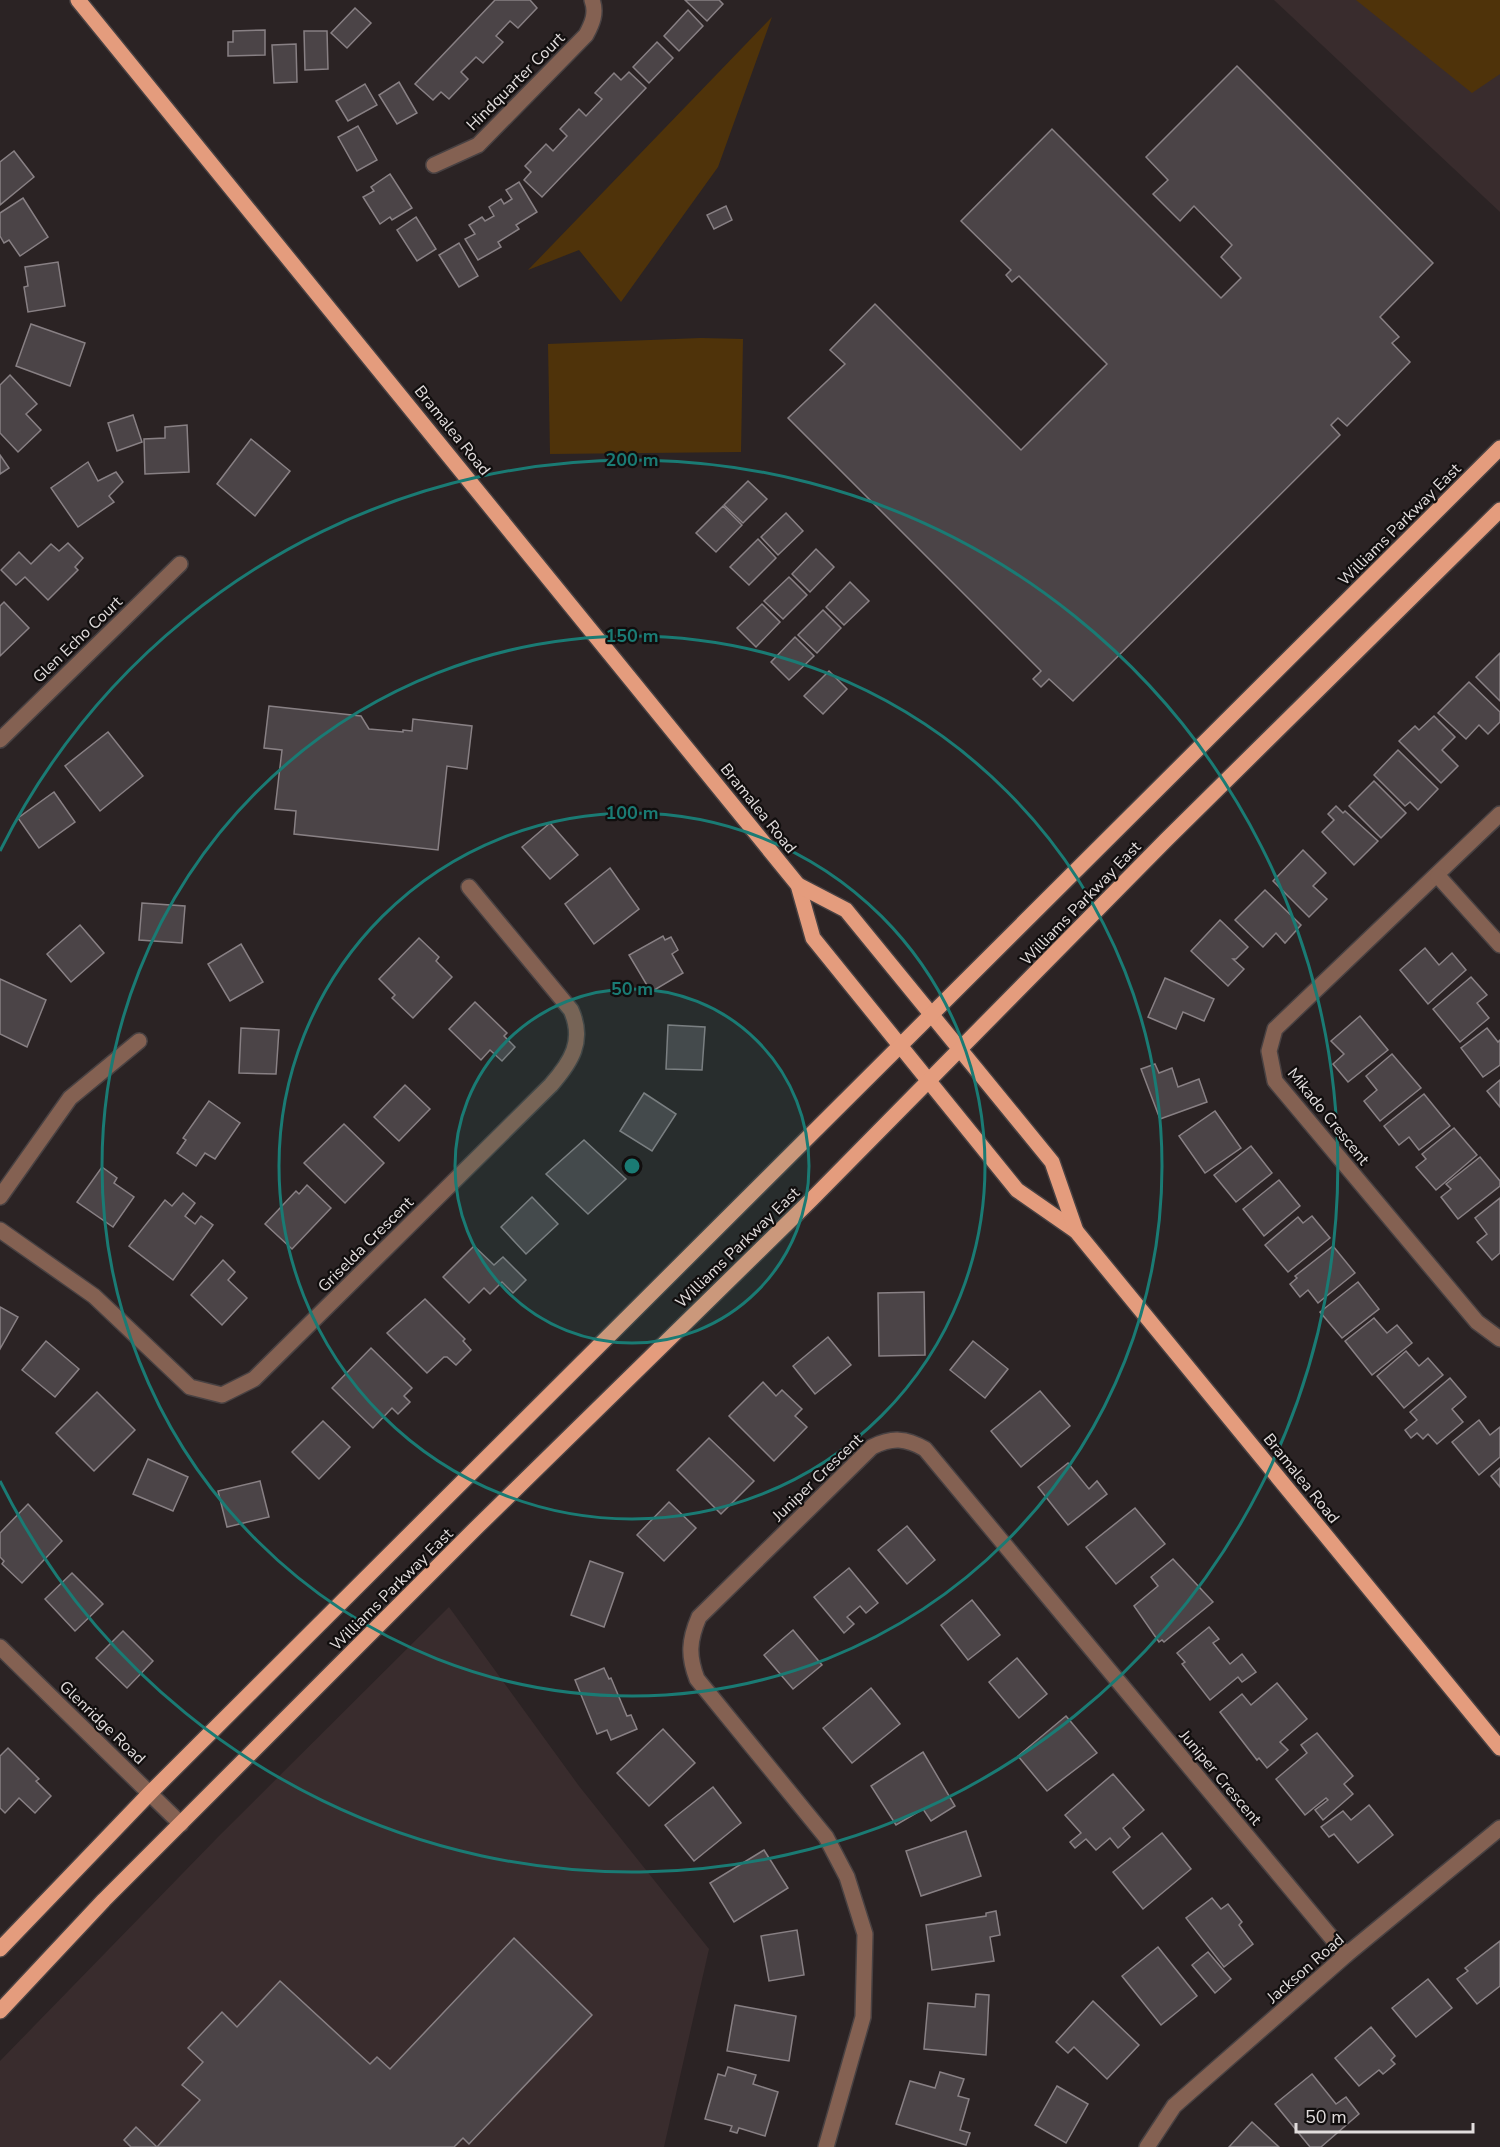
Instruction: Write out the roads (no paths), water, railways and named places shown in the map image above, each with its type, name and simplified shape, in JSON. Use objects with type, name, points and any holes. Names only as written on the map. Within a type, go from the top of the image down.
[{"type":"main road","name":"Bramalea Road","points":[[78,0],[798,885],[813,938],[929,1082],[1017,1190],[1076,1231],[1500,1748]]},
{"type":"main road","name":"Williams Parkway East","points":[[0,1949],[150,1793],[1500,448]]},
{"type":"main road","name":"Williams Parkway East","points":[[0,2011],[104,1900],[929,1082],[1166,840],[1500,510]]},
{"type":"main road","name":"Bramalea Road","points":[[798,885],[846,910],[1052,1162],[1076,1231]]},
{"type":"street","name":"Hindquarter Court","points":[[434,165],[478,145],[586,36],[594,21],[592,0]]},
{"type":"street","name":"Glen Echo Court","points":[[0,740],[180,564]]},
{"type":"street","name":"Mikado Crescent","points":[[1500,814],[1438,876],[1275,1029],[1269,1051],[1270,1069],[1275,1081],[1477,1322],[1500,1339]]},
{"type":"street","points":[[1438,876],[1500,945]]},
{"type":"street","name":"Griselda Crescent","points":[[0,1230],[94,1296],[190,1387],[222,1395],[254,1379],[551,1086],[570,1063],[578,1038],[577,1023],[571,1010],[469,887]]},
{"type":"street","points":[[0,1197],[70,1098],[139,1041]]},
{"type":"street","name":"Juniper Crescent","points":[[826,2147],[863,2017],[865,1934],[847,1877],[826,1837],[697,1679],[690,1660],[689,1645],[699,1617],[872,1447],[888,1439],[910,1441],[925,1449],[1346,1955]]},
{"type":"street","name":"Glenridge Road","points":[[0,1647],[181,1824]]},
{"type":"street","name":"Jackson Road","points":[[1147,2147],[1174,2106],[1346,1955],[1500,1828]]}]
